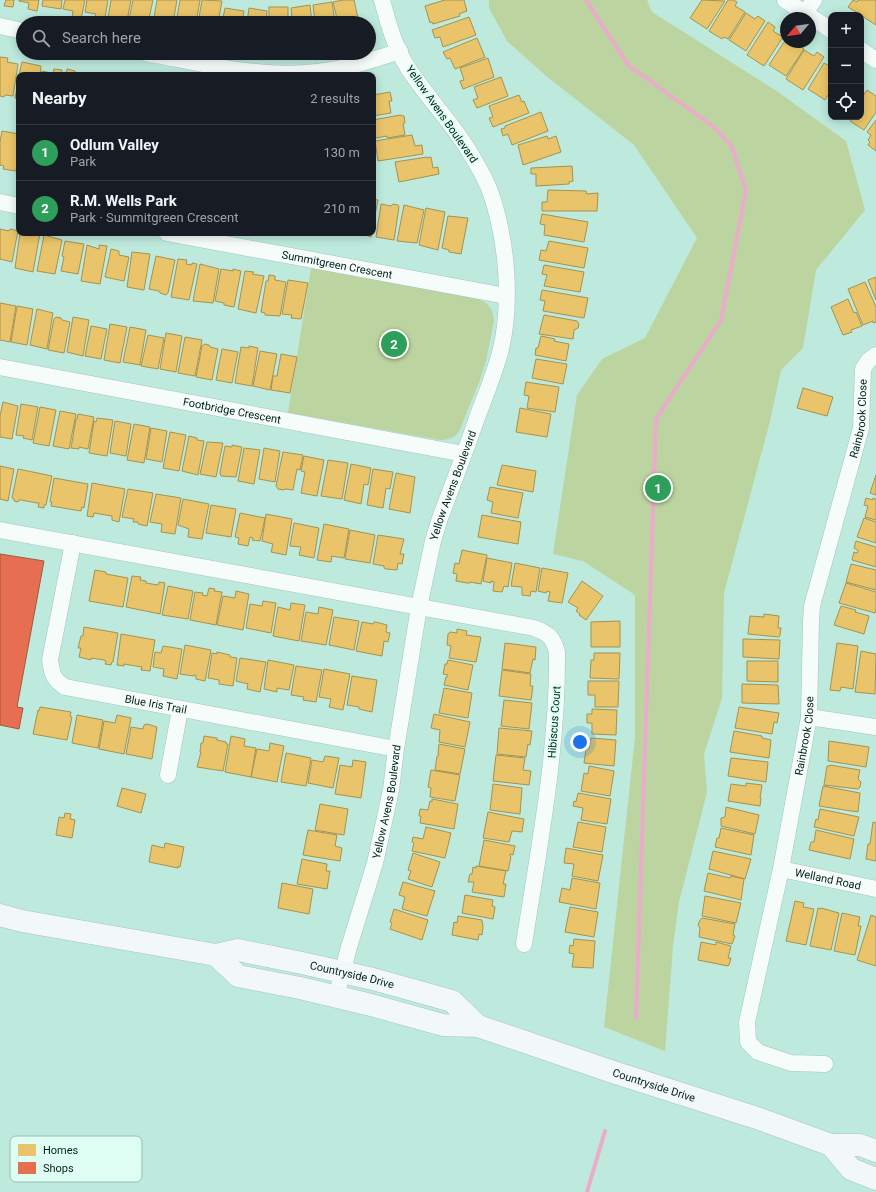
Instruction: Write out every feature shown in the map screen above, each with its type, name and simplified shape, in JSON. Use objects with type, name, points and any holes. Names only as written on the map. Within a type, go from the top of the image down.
[{"type":"main road","name":"Countryside Drive","points":[[0,915],[22,921],[216,954],[238,950],[342,972],[452,1001],[478,1026]]},
{"type":"main road","name":"Countryside Drive","points":[[216,954],[238,976],[336,997],[443,1025],[478,1026],[613,1072],[760,1119],[831,1145],[860,1145],[876,1151]]},
{"type":"main road","points":[[831,1145],[851,1169],[876,1179]]},
{"type":"street","name":"Yellow Avens Boulevard","points":[[336,997],[342,972],[375,863],[391,790],[396,749],[419,607],[433,541],[440,518],[498,362],[505,324],[505,264],[500,232],[491,194],[482,173],[462,140],[407,66],[391,30],[382,0]]},
{"type":"street","points":[[785,0],[803,12]]},
{"type":"street","points":[[806,12],[814,0]]},
{"type":"street","points":[[816,20],[828,28]]},
{"type":"street","points":[[0,26],[16,29]]},
{"type":"street","points":[[376,58],[400,51]]},
{"type":"street","points":[[864,52],[876,60]]},
{"type":"street","points":[[185,60],[256,72]]},
{"type":"street","points":[[311,72],[333,70],[368,60]]},
{"type":"street","points":[[0,202],[16,205]]},
{"type":"street","name":"Summitgreen Crescent","points":[[183,236],[506,296]]},
{"type":"street","name":"Rainbrook Close","points":[[825,1064],[791,1063],[758,1052],[748,1042],[747,1022],[780,869],[809,717],[810,621],[812,606],[861,428],[863,369],[868,361],[876,356]]},
{"type":"street","name":"Footbridge Crescent","points":[[0,367],[464,454]]},
{"type":"street","points":[[0,530],[419,607]]},
{"type":"street","name":"Blue Iris Trail","points":[[73,543],[50,660],[51,671],[56,681],[65,687],[396,749]]},
{"type":"street","name":"Hibiscus Court","points":[[419,607],[534,628],[544,632],[554,641],[558,652],[554,734],[546,806],[524,944]]},
{"type":"street","points":[[168,776],[180,709]]},
{"type":"street","points":[[809,717],[876,727]]},
{"type":"street","name":"Welland Road","points":[[780,869],[876,889]]},
{"type":"green space","points":[[489,0],[647,0],[652,12],[778,92],[846,141],[865,210],[816,270],[803,348],[781,370],[770,421],[724,593],[722,698],[704,754],[707,792],[679,902],[673,946],[665,1051],[604,1027],[635,737],[635,595],[583,561],[553,554],[577,395],[602,359],[645,338],[697,238],[634,145],[545,75],[507,41],[489,8]]},
{"type":"green space","points":[[311,268],[476,298],[486,303],[492,310],[494,321],[486,361],[459,432],[455,436],[446,440],[440,440],[288,413]]},
{"type":"building: Homes","points":[[6,0],[14,0],[13,7],[4,6]]},
{"type":"building: Homes","points":[[19,0],[39,0],[37,11],[28,9],[29,3]]},
{"type":"building: Homes","points":[[43,0],[62,0],[61,9],[42,6]]},
{"type":"building: Homes","points":[[65,0],[85,0],[82,16],[72,16],[73,11],[63,9]]},
{"type":"building: Homes","points":[[87,0],[108,0],[105,16],[95,16],[96,14],[85,12]]},
{"type":"building: Homes","points":[[111,0],[131,0],[128,16],[108,16]]},
{"type":"building: Homes","points":[[133,0],[153,0],[150,16],[130,16]]},
{"type":"building: Homes","points":[[157,0],[177,0],[174,16],[154,16]]},
{"type":"building: Homes","points":[[180,0],[200,0],[197,16],[177,16]]},
{"type":"building: Homes","points":[[202,0],[222,1],[219,16],[199,16]]},
{"type":"building: Homes","points":[[354,0],[357,16],[336,16],[333,2]]},
{"type":"building: Homes","points":[[445,0],[464,0],[467,11],[459,14],[460,16],[433,24],[432,22],[430,23],[425,6]]},
{"type":"building: Homes","points":[[702,0],[725,1],[707,29],[690,18]]},
{"type":"building: Homes","points":[[728,0],[737,2],[735,6],[745,12],[728,39],[724,37],[722,39],[709,31]]},
{"type":"building: Homes","points":[[853,0],[857,2],[858,0],[876,0],[876,25],[864,17],[864,12],[856,12],[848,7]]},
{"type":"building: Homes","points":[[332,2],[334,16],[314,16],[313,5]]},
{"type":"building: Homes","points":[[310,5],[311,16],[292,16],[291,8]]},
{"type":"building: Homes","points":[[269,7],[288,7],[288,16],[269,16]]},
{"type":"building: Homes","points":[[225,8],[244,11],[243,16],[223,16]]},
{"type":"building: Homes","points":[[249,8],[267,11],[267,16],[248,16]]},
{"type":"building: Homes","points":[[746,13],[755,19],[758,16],[765,21],[746,51],[729,40]]},
{"type":"building: Homes","points":[[469,17],[476,35],[443,47],[440,37],[435,38],[432,30]]},
{"type":"building: Homes","points":[[768,22],[775,27],[773,31],[780,35],[780,42],[764,66],[747,55]]},
{"type":"building: Homes","points":[[477,38],[485,57],[455,69],[450,58],[447,59],[443,52]]},
{"type":"building: Homes","points":[[780,48],[804,49],[786,76],[769,65]]},
{"type":"building: Homes","points":[[804,50],[814,56],[817,52],[824,57],[803,90],[786,79]]},
{"type":"building: Homes","points":[[0,57],[8,58],[7,62],[18,64],[13,96],[0,96]]},
{"type":"building: Homes","points":[[488,58],[494,77],[463,89],[460,81],[464,80],[460,68]]},
{"type":"building: Homes","points":[[22,62],[41,66],[40,72],[20,72]]},
{"type":"building: Homes","points":[[824,63],[828,65],[828,95],[825,100],[808,89]]},
{"type":"building: Homes","points":[[54,69],[62,70],[62,72],[54,72]]},
{"type":"building: Homes","points":[[67,69],[75,71],[75,72],[66,72]]},
{"type":"building: Homes","points":[[501,77],[508,96],[477,108],[473,100],[478,98],[474,87]]},
{"type":"building: Homes","points":[[867,90],[876,96],[876,112],[864,130],[850,121],[864,120],[864,94]]},
{"type":"building: Homes","points":[[390,92],[392,101],[389,101],[391,113],[376,116],[376,94]]},
{"type":"building: Homes","points":[[519,95],[522,102],[524,101],[529,113],[493,127],[489,118],[493,117],[489,106]]},
{"type":"building: Homes","points":[[541,112],[548,131],[512,145],[508,134],[503,136],[501,129],[505,128],[505,126]]},
{"type":"building: Homes","points":[[400,115],[404,116],[405,123],[403,123],[405,135],[376,138],[376,119]]},
{"type":"building: Homes","points":[[876,120],[876,151],[868,145],[870,142],[868,140],[871,135],[867,132]]},
{"type":"building: Homes","points":[[2,131],[16,133],[16,171],[3,169],[4,166],[0,165],[0,142]]},
{"type":"building: Homes","points":[[412,135],[415,146],[422,145],[423,154],[378,161],[376,141]]},
{"type":"building: Homes","points":[[547,136],[548,139],[556,136],[561,152],[523,165],[518,145]]},
{"type":"building: Homes","points":[[431,157],[433,168],[438,167],[439,174],[399,182],[395,162]]},
{"type":"building: Homes","points":[[572,166],[573,181],[569,182],[569,184],[536,186],[536,174],[531,174],[531,168]]},
{"type":"building: Homes","points":[[548,190],[586,191],[587,194],[598,193],[597,211],[542,211],[542,202],[547,202]]},
{"type":"building: Homes","points":[[376,200],[378,200],[376,210]]},
{"type":"building: Homes","points":[[381,204],[391,206],[393,204],[398,205],[399,207],[394,240],[376,237]]},
{"type":"building: Homes","points":[[404,205],[424,210],[417,243],[397,241]]},
{"type":"building: Homes","points":[[426,208],[445,212],[438,250],[419,245]]},
{"type":"building: Homes","points":[[542,214],[588,222],[584,242],[544,235],[545,225],[540,224]]},
{"type":"building: Homes","points":[[448,216],[468,218],[461,254],[449,252],[449,250],[442,248]]},
{"type":"building: Homes","points":[[0,229],[16,230],[17,236],[12,262],[0,259]]},
{"type":"building: Homes","points":[[20,236],[39,236],[33,272],[15,268]]},
{"type":"building: Homes","points":[[44,236],[62,240],[55,274],[37,271]]},
{"type":"building: Homes","points":[[65,241],[84,244],[78,274],[61,271]]},
{"type":"building: Homes","points":[[549,241],[588,248],[584,268],[539,260],[541,250],[546,251]]},
{"type":"building: Homes","points":[[87,245],[99,249],[99,245],[107,246],[100,284],[81,281]]},
{"type":"building: Homes","points":[[111,249],[119,251],[119,255],[129,257],[124,281],[105,277]]},
{"type":"building: Homes","points":[[132,252],[150,254],[144,290],[127,287]]},
{"type":"building: Homes","points":[[156,256],[175,260],[168,293],[166,295],[160,293],[159,291],[149,289]]},
{"type":"building: Homes","points":[[178,259],[187,260],[186,264],[197,264],[189,300],[171,297]]},
{"type":"building: Homes","points":[[200,264],[219,269],[213,303],[193,301]]},
{"type":"building: Homes","points":[[544,265],[584,272],[580,292],[544,286],[547,275],[542,274]]},
{"type":"building: Homes","points":[[221,269],[241,271],[234,307],[215,301]]},
{"type":"building: Homes","points":[[245,271],[254,272],[252,274],[264,276],[256,313],[238,309]]},
{"type":"building: Homes","points":[[269,275],[275,276],[275,280],[286,282],[280,316],[265,315],[265,313],[261,312],[266,281],[268,281]]},
{"type":"building: Homes","points":[[876,277],[876,300],[868,280]]},
{"type":"building: Homes","points":[[288,280],[308,283],[301,319],[291,318],[292,315],[282,314]]},
{"type":"building: Homes","points":[[865,282],[876,307],[876,322],[873,323],[873,321],[863,325],[848,289]]},
{"type":"building: Homes","points":[[542,290],[588,298],[584,318],[543,311],[545,301],[540,300]]},
{"type":"building: Homes","points":[[848,299],[862,326],[843,335],[831,307]]},
{"type":"building: Homes","points":[[0,303],[16,306],[10,342],[0,340]]},
{"type":"building: Homes","points":[[17,306],[33,309],[27,345],[11,342]]},
{"type":"building: Homes","points":[[37,309],[53,313],[47,349],[30,345]]},
{"type":"building: Homes","points":[[544,315],[577,321],[579,324],[578,328],[574,330],[573,339],[539,334]]},
{"type":"building: Homes","points":[[56,317],[70,322],[64,353],[48,350],[54,319]]},
{"type":"building: Homes","points":[[73,317],[89,320],[83,356],[67,352]]},
{"type":"building: Homes","points":[[110,324],[127,327],[120,363],[104,360]]},
{"type":"building: Homes","points":[[91,326],[107,329],[101,359],[85,356]]},
{"type":"building: Homes","points":[[130,327],[146,330],[140,365],[123,362]]},
{"type":"building: Homes","points":[[166,333],[182,336],[176,372],[160,369]]},
{"type":"building: Homes","points":[[148,335],[164,338],[158,369],[141,366]]},
{"type":"building: Homes","points":[[541,336],[555,339],[554,341],[569,344],[566,361],[535,355]]},
{"type":"building: Homes","points":[[185,337],[202,340],[195,376],[178,373]]},
{"type":"building: Homes","points":[[205,344],[218,349],[212,380],[196,377],[202,346]]},
{"type":"building: Homes","points":[[249,346],[258,348],[252,386],[235,383],[241,347],[249,348]]},
{"type":"building: Homes","points":[[222,349],[238,352],[232,383],[216,380]]},
{"type":"building: Homes","points":[[260,351],[277,354],[270,390],[253,386]]},
{"type":"building: Homes","points":[[281,354],[297,357],[290,393],[271,390],[273,376],[277,376]]},
{"type":"building: Homes","points":[[536,359],[567,364],[563,384],[532,378]]},
{"type":"building: Homes","points":[[526,382],[559,387],[555,412],[527,408],[529,396],[524,395]]},
{"type":"building: Homes","points":[[803,388],[833,397],[827,416],[797,408]]},
{"type":"building: Homes","points":[[3,402],[18,406],[12,439],[0,437],[0,416]]},
{"type":"building: Homes","points":[[21,404],[38,407],[32,440],[23,438],[24,436],[16,435]]},
{"type":"building: Homes","points":[[40,407],[56,410],[49,446],[33,443]]},
{"type":"building: Homes","points":[[520,408],[551,414],[547,437],[516,432]]},
{"type":"building: Homes","points":[[60,411],[76,414],[69,449],[53,446]]},
{"type":"building: Homes","points":[[78,414],[94,417],[88,449],[79,447],[79,449],[71,448]]},
{"type":"building: Homes","points":[[97,418],[113,420],[107,456],[89,453],[94,421],[96,422]]},
{"type":"building: Homes","points":[[115,421],[131,424],[126,456],[110,453]]},
{"type":"building: Homes","points":[[134,424],[150,427],[144,463],[127,460]]},
{"type":"building: Homes","points":[[151,428],[167,431],[162,462],[146,459]]},
{"type":"building: Homes","points":[[170,432],[186,435],[179,471],[163,468]]},
{"type":"building: Homes","points":[[189,436],[197,438],[197,440],[204,441],[198,475],[182,471]]},
{"type":"building: Homes","points":[[207,442],[223,443],[216,477],[200,474]]},
{"type":"building: Homes","points":[[232,445],[242,447],[236,477],[221,476],[220,473],[225,446],[232,447]]},
{"type":"building: Homes","points":[[244,448],[260,450],[254,484],[238,481]]},
{"type":"building: Homes","points":[[264,448],[280,451],[275,482],[259,479]]},
{"type":"building: Homes","points":[[283,452],[303,455],[300,470],[297,469],[293,490],[278,489],[276,486]]},
{"type":"building: Homes","points":[[304,456],[324,460],[317,496],[301,493],[305,472],[301,471]]},
{"type":"building: Homes","points":[[328,460],[348,463],[342,499],[321,496]]},
{"type":"building: Homes","points":[[351,464],[371,468],[368,485],[364,484],[361,504],[344,500]]},
{"type":"building: Homes","points":[[502,465],[536,471],[533,492],[497,485]]},
{"type":"building: Homes","points":[[0,466],[14,469],[8,501],[0,499]]},
{"type":"building: Homes","points":[[18,469],[52,476],[46,505],[44,505],[44,508],[38,507],[39,503],[21,500],[18,502],[14,501],[12,498]]},
{"type":"building: Homes","points":[[373,469],[393,472],[390,489],[386,488],[383,508],[367,505]]},
{"type":"building: Homes","points":[[396,473],[415,477],[410,513],[389,509]]},
{"type":"building: Homes","points":[[876,475],[876,495],[870,493]]},
{"type":"building: Homes","points":[[54,478],[88,484],[84,508],[82,507],[81,511],[51,506],[52,502],[50,502]]},
{"type":"building: Homes","points":[[92,483],[125,489],[119,522],[112,520],[112,516],[94,513],[93,517],[87,516]]},
{"type":"building: Homes","points":[[490,487],[523,493],[518,518],[491,513],[493,502],[487,500]]},
{"type":"building: Homes","points":[[128,489],[153,493],[147,526],[138,524],[138,522],[133,522],[134,519],[122,517]]},
{"type":"building: Homes","points":[[156,494],[181,498],[175,534],[161,532],[162,524],[150,522]]},
{"type":"building: Homes","points":[[866,498],[873,500],[873,498],[876,499],[876,520],[865,517],[868,506],[864,505]]},
{"type":"building: Homes","points":[[183,499],[209,504],[202,539],[188,537],[189,529],[178,525]]},
{"type":"building: Homes","points":[[211,505],[236,509],[231,537],[206,533]]},
{"type":"building: Homes","points":[[240,513],[265,518],[260,541],[252,540],[253,538],[250,537],[248,546],[238,544],[239,538],[235,537]]},
{"type":"building: Homes","points":[[266,514],[292,519],[286,555],[271,552],[273,544],[262,541]]},
{"type":"building: Homes","points":[[482,515],[521,522],[518,544],[478,537]]},
{"type":"building: Homes","points":[[864,518],[876,522],[876,543],[857,537]]},
{"type":"building: Homes","points":[[294,523],[319,528],[314,558],[299,555],[301,547],[290,546]]},
{"type":"building: Homes","points":[[324,524],[349,529],[344,558],[332,556],[331,562],[317,560]]},
{"type":"building: Homes","points":[[350,530],[375,535],[370,563],[345,559]]},
{"type":"building: Homes","points":[[378,535],[404,539],[400,554],[404,554],[402,564],[398,563],[397,570],[386,569],[384,566],[373,564]]},
{"type":"building: Homes","points":[[856,541],[876,547],[876,567],[852,560],[854,552],[858,552],[858,550],[854,548]]},
{"type":"building: Homes","points":[[462,550],[487,555],[481,584],[456,581],[457,574],[453,573],[455,563],[459,564]]},
{"type":"building: Homes","points":[[487,558],[512,563],[508,587],[504,586],[502,592],[493,591],[494,582],[491,581],[491,583],[483,581]]},
{"type":"building: Homes","points":[[515,563],[540,568],[536,592],[531,591],[530,596],[522,595],[522,587],[511,586]]},
{"type":"building: Homes","points":[[851,564],[876,570],[876,590],[846,582]]},
{"type":"building: Homes","points":[[542,568],[568,573],[562,603],[548,601],[550,592],[547,591],[546,593],[538,591]]},
{"type":"building: Homes","points":[[95,570],[106,572],[106,574],[128,578],[123,607],[89,601]]},
{"type":"building: Homes","points":[[132,576],[141,577],[140,580],[146,581],[146,583],[158,585],[159,582],[165,583],[160,614],[126,607]]},
{"type":"building: Homes","points":[[582,581],[603,596],[586,620],[576,611],[578,608],[568,602]]},
{"type":"building: Homes","points":[[846,583],[876,592],[875,613],[839,603]]},
{"type":"building: Homes","points":[[168,586],[193,591],[188,619],[162,615]]},
{"type":"building: Homes","points":[[209,588],[215,589],[214,591],[222,592],[216,625],[190,620],[195,592],[203,593],[202,595],[207,596]]},
{"type":"building: Homes","points":[[236,591],[249,594],[243,630],[217,625],[223,596],[235,598]]},
{"type":"building: Homes","points":[[263,601],[276,603],[271,633],[246,628],[250,604],[262,606]]},
{"type":"building: Homes","points":[[291,603],[305,605],[299,641],[273,636],[278,607],[290,610]]},
{"type":"building: Homes","points":[[841,606],[856,610],[855,612],[869,616],[864,634],[834,625]]},
{"type":"building: Homes","points":[[319,607],[333,610],[326,645],[301,641],[306,612],[318,614]]},
{"type":"building: Homes","points":[[764,614],[779,616],[778,628],[781,628],[779,637],[748,634],[750,616],[764,617]]},
{"type":"building: Homes","points":[[334,617],[359,621],[354,650],[329,645]]},
{"type":"building: Homes","points":[[620,621],[620,647],[591,647],[591,622]]},
{"type":"building: Homes","points":[[362,622],[373,624],[376,622],[387,625],[386,632],[390,633],[388,642],[384,641],[382,656],[356,651]]},
{"type":"building: Homes","points":[[84,627],[118,633],[113,662],[111,665],[105,664],[106,661],[104,660],[91,658],[91,660],[79,657],[81,648],[78,648],[81,636],[83,636]]},
{"type":"building: Homes","points":[[457,629],[467,631],[466,635],[481,637],[476,662],[449,658],[451,646],[447,645],[448,634],[450,632],[457,633]]},
{"type":"building: Homes","points":[[121,634],[155,640],[150,671],[141,670],[142,667],[124,664],[124,666],[117,665]]},
{"type":"building: Homes","points":[[743,639],[780,640],[779,659],[743,657]]},
{"type":"building: Homes","points":[[505,643],[536,647],[535,660],[533,659],[530,673],[502,669]]},
{"type":"building: Homes","points":[[837,643],[858,646],[853,689],[841,687],[840,691],[830,690]]},
{"type":"building: Homes","points":[[185,645],[211,650],[205,681],[196,679],[196,675],[180,674]]},
{"type":"building: Homes","points":[[163,646],[182,649],[177,679],[163,676],[164,669],[153,667],[155,652],[161,653]]},
{"type":"building: Homes","points":[[861,651],[876,654],[875,694],[855,692]]},
{"type":"building: Homes","points":[[217,652],[237,658],[233,686],[219,684],[219,680],[208,678],[212,653],[217,654]]},
{"type":"building: Homes","points":[[594,653],[620,653],[619,679],[590,678],[591,660],[594,660]]},
{"type":"building: Homes","points":[[240,658],[266,662],[260,692],[247,689],[248,684],[236,681]]},
{"type":"building: Homes","points":[[268,660],[294,665],[289,690],[277,688],[277,692],[264,689]]},
{"type":"building: Homes","points":[[448,660],[473,665],[468,690],[444,685],[448,675],[443,674],[445,664],[447,664]]},
{"type":"building: Homes","points":[[747,661],[778,661],[778,682],[747,681]]},
{"type":"building: Homes","points":[[296,666],[322,670],[316,702],[303,700],[304,697],[291,695]]},
{"type":"building: Homes","points":[[324,669],[350,674],[343,710],[329,707],[331,699],[319,697]]},
{"type":"building: Homes","points":[[502,670],[531,674],[530,686],[533,686],[531,700],[499,696]]},
{"type":"building: Homes","points":[[352,676],[377,680],[372,712],[359,709],[359,707],[347,705]]},
{"type":"building: Homes","points":[[588,681],[619,681],[618,707],[595,707],[595,695],[588,695]]},
{"type":"building: Homes","points":[[742,684],[778,685],[779,704],[742,703]]},
{"type":"building: Homes","points":[[444,688],[472,693],[468,718],[439,713]]},
{"type":"building: Homes","points":[[504,700],[532,703],[529,729],[501,726]]},
{"type":"building: Homes","points":[[40,707],[71,712],[70,716],[72,717],[67,740],[33,734]]},
{"type":"building: Homes","points":[[739,707],[779,713],[777,723],[774,722],[772,734],[735,728]]},
{"type":"building: Homes","points":[[592,709],[617,710],[616,735],[592,734],[592,723],[587,723],[587,714],[592,714]]},
{"type":"building: Homes","points":[[434,714],[470,722],[465,747],[439,742],[440,730],[431,728]]},
{"type":"building: Homes","points":[[77,715],[103,720],[98,748],[72,743]]},
{"type":"building: Homes","points":[[117,715],[131,718],[124,754],[99,749],[104,721],[115,723]]},
{"type":"building: Homes","points":[[147,724],[157,727],[152,759],[126,754],[131,727],[143,729],[144,725]]},
{"type":"building: Homes","points":[[499,728],[532,731],[526,757],[497,754]]},
{"type":"building: Homes","points":[[734,731],[762,736],[762,738],[771,740],[769,758],[730,752]]},
{"type":"building: Homes","points":[[204,736],[217,738],[217,740],[228,744],[223,771],[197,767],[201,752],[201,743],[203,743]]},
{"type":"building: Homes","points":[[231,736],[245,739],[244,746],[256,748],[251,777],[225,772]]},
{"type":"building: Homes","points":[[591,738],[616,740],[614,766],[584,763],[586,749],[589,749]]},
{"type":"building: Homes","points":[[829,741],[869,747],[866,767],[828,761]]},
{"type":"building: Homes","points":[[270,743],[284,746],[277,782],[251,777],[257,749],[269,751]]},
{"type":"building: Homes","points":[[439,744],[465,749],[460,774],[435,770],[437,756],[439,754]]},
{"type":"building: Homes","points":[[286,753],[311,758],[306,786],[281,782]]},
{"type":"building: Homes","points":[[496,755],[525,758],[523,770],[531,771],[529,785],[493,781]]},
{"type":"building: Homes","points":[[325,756],[339,758],[333,788],[308,783],[312,760],[323,762]]},
{"type":"building: Homes","points":[[731,758],[768,762],[766,782],[728,776]]},
{"type":"building: Homes","points":[[353,760],[366,762],[361,798],[335,794],[340,765],[352,767]]},
{"type":"building: Homes","points":[[830,765],[860,770],[858,779],[861,782],[860,787],[858,789],[824,785],[827,766]]},
{"type":"building: Homes","points":[[589,766],[614,771],[610,796],[581,791],[584,773],[588,774]]},
{"type":"building: Homes","points":[[431,770],[460,775],[455,801],[430,797],[431,788],[428,787]]},
{"type":"building: Homes","points":[[746,783],[762,785],[760,806],[728,801],[731,784],[746,786]]},
{"type":"building: Homes","points":[[493,784],[522,788],[520,814],[490,810]]},
{"type":"building: Homes","points":[[823,786],[860,793],[858,812],[819,806]]},
{"type":"building: Homes","points":[[122,788],[146,794],[141,813],[117,806]]},
{"type":"building: Homes","points":[[578,793],[611,799],[607,824],[581,820],[583,808],[573,806],[574,801],[576,802]]},
{"type":"building: Homes","points":[[432,799],[458,804],[454,829],[420,823],[420,809],[428,810]]},
{"type":"building: Homes","points":[[320,804],[348,809],[344,835],[315,830]]},
{"type":"building: Homes","points":[[726,807],[759,815],[755,834],[721,826],[721,818],[725,817]]},
{"type":"building: Homes","points":[[820,809],[859,817],[854,836],[814,827],[816,819],[818,820]]},
{"type":"building: Homes","points":[[488,812],[524,819],[522,832],[512,831],[509,842],[483,838]]},
{"type":"building: Homes","points":[[65,813],[71,814],[70,819],[75,820],[72,838],[56,835],[59,817],[64,818]]},
{"type":"building: Homes","points":[[578,822],[606,827],[602,852],[573,847]]},
{"type":"building: Homes","points":[[873,822],[876,823],[876,861],[866,859]]},
{"type":"building: Homes","points":[[426,827],[451,833],[445,858],[412,851],[414,843],[412,842],[413,837],[423,839]]},
{"type":"building: Homes","points":[[721,828],[754,835],[751,855],[715,847]]},
{"type":"building: Homes","points":[[308,830],[337,835],[335,846],[342,848],[340,861],[303,855]]},
{"type":"building: Homes","points":[[816,830],[854,839],[850,859],[809,850],[811,842],[814,842]]},
{"type":"building: Homes","points":[[484,840],[515,846],[513,855],[510,854],[511,857],[508,871],[479,866]]},
{"type":"building: Homes","points":[[165,843],[184,847],[180,867],[178,866],[178,868],[149,862],[152,845],[164,848]]},
{"type":"building: Homes","points":[[566,848],[603,855],[598,881],[572,876],[574,864],[564,863]]},
{"type":"building: Homes","points":[[713,851],[751,859],[745,879],[709,869]]},
{"type":"building: Homes","points":[[413,853],[440,862],[432,887],[408,879],[411,871],[408,870]]},
{"type":"building: Homes","points":[[302,859],[327,864],[326,871],[330,871],[327,889],[297,884]]},
{"type":"building: Homes","points":[[476,866],[506,871],[503,884],[506,884],[504,897],[472,892],[474,882],[468,882],[470,874],[472,874],[473,867],[476,868]]},
{"type":"building: Homes","points":[[708,873],[730,878],[731,876],[744,879],[741,900],[704,891]]},
{"type":"building: Homes","points":[[572,878],[600,883],[596,909],[559,902],[562,888],[570,890]]},
{"type":"building: Homes","points":[[403,882],[435,891],[427,916],[402,909],[405,897],[399,895]]},
{"type":"building: Homes","points":[[282,883],[313,889],[309,914],[278,908]]},
{"type":"building: Homes","points":[[465,895],[493,900],[492,906],[495,907],[493,919],[462,913]]},
{"type":"building: Homes","points":[[705,896],[741,903],[736,923],[702,916]]},
{"type":"building: Homes","points":[[795,901],[804,903],[803,907],[814,909],[806,945],[786,941]]},
{"type":"building: Homes","points":[[570,907],[598,912],[594,937],[565,932]]},
{"type":"building: Homes","points":[[818,908],[839,913],[831,950],[810,946]]},
{"type":"building: Homes","points":[[394,909],[428,920],[422,940],[390,929],[392,923],[390,922]]},
{"type":"building: Homes","points":[[842,913],[860,917],[858,926],[861,926],[855,955],[834,951]]},
{"type":"building: Homes","points":[[871,915],[876,917],[876,966],[857,960]]},
{"type":"building: Homes","points":[[458,916],[482,920],[482,935],[479,934],[478,940],[452,935],[454,922],[457,923]]},
{"type":"building: Homes","points":[[702,918],[735,924],[733,935],[735,936],[732,944],[699,937],[700,928],[698,925]]},
{"type":"building: Homes","points":[[574,939],[595,941],[593,968],[572,967],[574,954],[569,953],[570,945],[573,946]]},
{"type":"building: Homes","points":[[701,942],[716,945],[716,942],[731,946],[728,958],[731,958],[729,965],[698,960]]},
{"type":"building: Shops","points":[[0,554],[44,561],[17,707],[23,708],[19,729],[0,725]]},
{"type":"waterway","points":[[586,0],[628,65],[714,127],[732,147],[746,191],[721,320],[656,419],[636,1018]]},
{"type":"waterway","points":[[587,1192],[605,1131]]},
{"type":"place","name":"R.M. Wells Park","points":[[394,344]]},
{"type":"place","name":"Odlum Valley","points":[[658,488]]}]
